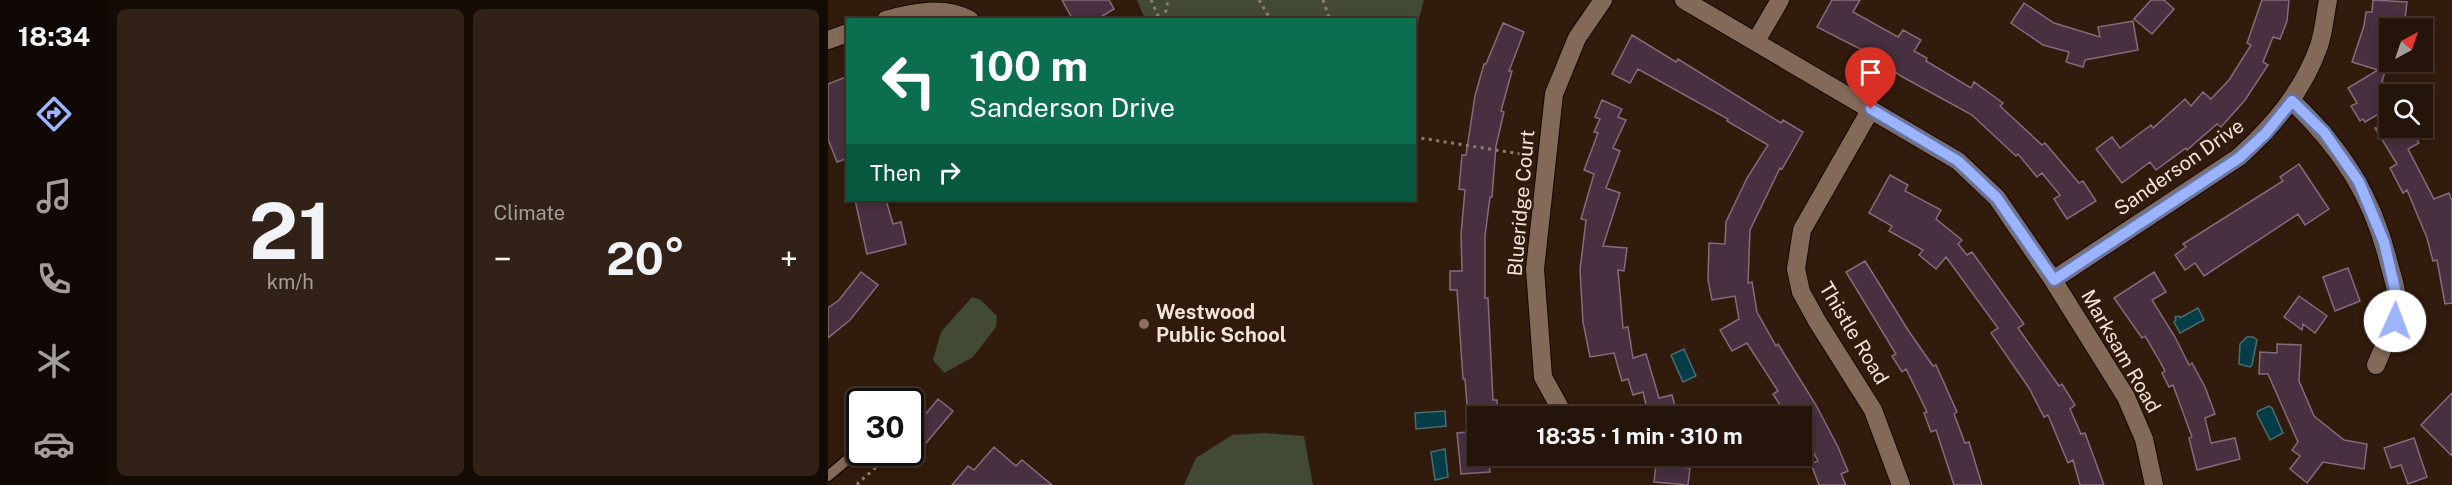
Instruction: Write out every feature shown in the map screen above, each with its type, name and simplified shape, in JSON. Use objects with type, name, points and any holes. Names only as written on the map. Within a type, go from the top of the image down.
[{"type":"street","name":"Blueridge Court","points":[[1559,406],[1543,378],[1535,269],[1554,94],[1577,38],[1603,0]]},
{"type":"street","name":"Marksam Road","points":[[1684,0],[1958,161],[1997,198],[2054,280],[2126,397],[2144,439],[2154,485]]},
{"type":"street","points":[[1756,41],[1780,0]]},
{"type":"street","name":"Sanderson Drive","points":[[2054,280],[2239,158],[2266,133],[2292,101],[2319,45],[2328,0]]},
{"type":"street","points":[[893,18],[915,12],[948,11],[965,18]]},
{"type":"street","points":[[828,40],[846,34]]},
{"type":"street","points":[[2292,101],[2324,132],[2359,182],[2384,242],[2397,298],[2395,321],[2376,365]]},
{"type":"street","name":"Thistle Road","points":[[1871,109],[1802,230],[1796,269],[1801,292],[1817,321],[1874,410],[1901,485]]},
{"type":"lane","points":[[828,476],[846,461]]},
{"type":"path","points":[[1151,0],[1161,18]]},
{"type":"path","points":[[1163,18],[1168,0]]},
{"type":"path","points":[[1259,0],[1270,18]]},
{"type":"path","points":[[1323,0],[1329,18]]},
{"type":"path","points":[[1416,137],[1521,154]]},
{"type":"path","points":[[858,485],[879,466]]},
{"type":"green space","points":[[1137,0],[1424,0],[1416,29],[1416,18],[1145,18]]},
{"type":"green space","points":[[972,297],[981,300],[997,316],[996,327],[973,357],[944,373],[933,360],[941,332]]},
{"type":"green space","points":[[1265,433],[1304,436],[1313,485],[1184,485],[1196,458],[1232,435]]},
{"type":"water","points":[[2198,308],[2204,320],[2180,333],[2174,322],[2175,317],[2180,318]]},
{"type":"water","points":[[2247,337],[2257,340],[2250,367],[2239,364],[2240,344]]},
{"type":"water","points":[[1684,349],[1696,376],[1683,382],[1671,355]]},
{"type":"water","points":[[2269,406],[2283,433],[2270,440],[2257,414],[2258,411]]},
{"type":"water","points":[[1445,411],[1446,426],[1416,429],[1415,413]]},
{"type":"water","points":[[1445,449],[1448,477],[1435,480],[1431,452]]},
{"type":"building","points":[[1062,0],[1109,0],[1114,9],[1099,18],[1072,18]]},
{"type":"building","points":[[1832,0],[1860,0],[1853,12],[1898,37],[1903,30],[1921,40],[1914,51],[1927,58],[1926,61],[1971,88],[1974,82],[2003,103],[2000,106],[2042,145],[2045,143],[2079,183],[2083,181],[2096,201],[2067,219],[2054,199],[2060,195],[2042,173],[2037,177],[2018,154],[2016,156],[1972,115],[1901,76],[1882,64],[1884,61],[1817,27]]},
{"type":"building","points":[[2151,0],[2164,0],[2174,9],[2152,34],[2134,19]]},
{"type":"building","points":[[2262,0],[2289,0],[2287,21],[2280,39],[2273,37],[2263,62],[2268,65],[2245,100],[2221,127],[2217,124],[2187,150],[2186,148],[2156,170],[2150,162],[2122,183],[2096,149],[2112,137],[2120,148],[2151,125],[2153,128],[2185,99],[2191,106],[2203,92],[2211,99],[2229,80],[2251,45],[2247,43]]},
{"type":"building","points":[[2373,0],[2407,2],[2405,18],[2379,18],[2379,72],[2385,72],[2382,81],[2384,84],[2379,84],[2379,114],[2365,122],[2363,119],[2360,121],[2351,106],[2357,103],[2348,88],[2378,70],[2352,62],[2364,26],[2366,12],[2372,12]]},
{"type":"building","points":[[2024,3],[2054,23],[2100,37],[2098,27],[2133,21],[2138,50],[2085,60],[2083,67],[2066,62],[2069,52],[2043,45],[2011,23]]},
{"type":"building","points":[[1503,23],[1524,32],[1509,71],[1512,71],[1501,111],[1504,112],[1496,146],[1492,197],[1490,197],[1485,236],[1485,298],[1488,298],[1493,400],[1497,400],[1497,406],[1467,406],[1457,290],[1450,290],[1450,271],[1462,271],[1461,234],[1465,190],[1459,189],[1462,155],[1466,155],[1475,96],[1484,64],[1486,64]]},
{"type":"building","points":[[1632,35],[1676,62],[1678,59],[1781,123],[1783,120],[1803,132],[1782,169],[1780,168],[1750,230],[1748,283],[1752,282],[1757,312],[1776,346],[1778,344],[1816,405],[1838,447],[1848,471],[1841,474],[1846,485],[1819,485],[1812,466],[1818,461],[1812,450],[1812,406],[1781,406],[1773,394],[1778,391],[1747,343],[1732,351],[1720,330],[1739,319],[1735,296],[1712,300],[1708,280],[1709,243],[1725,244],[1726,222],[1747,178],[1768,145],[1727,121],[1728,119],[1638,69],[1630,83],[1612,74]]},
{"type":"building","points":[[846,77],[846,159],[837,162],[828,139],[828,84]]},
{"type":"building","points":[[1602,100],[1622,109],[1618,117],[1626,120],[1613,148],[1620,151],[1606,188],[1620,193],[1603,246],[1627,248],[1624,271],[1618,270],[1623,328],[1628,327],[1633,358],[1646,354],[1659,398],[1672,395],[1675,406],[1646,406],[1643,392],[1633,395],[1628,379],[1622,381],[1614,353],[1590,357],[1583,322],[1580,270],[1586,220],[1581,219],[1594,174],[1584,170],[1598,133],[1594,132],[1600,119],[1595,117]]},
{"type":"building","points":[[2381,138],[2416,138],[2419,143],[2408,149],[2434,199],[2449,193],[2452,201],[2452,303],[2445,304],[2437,260],[2433,261],[2427,238],[2407,190],[2403,193],[2390,168],[2397,164]]},
{"type":"building","points":[[2299,164],[2329,209],[2305,225],[2298,214],[2204,276],[2195,263],[2185,270],[2175,255],[2186,247],[2183,244],[2283,181],[2280,177]]},
{"type":"building","points":[[1890,175],[1908,185],[1905,191],[1941,210],[1936,219],[1962,240],[1958,244],[1967,255],[1972,252],[2024,324],[2018,328],[2059,386],[2062,384],[2075,405],[2070,409],[2081,434],[2085,433],[2104,485],[2080,485],[2073,460],[2068,463],[2048,415],[2044,417],[2029,388],[1991,333],[1998,328],[1946,257],[1936,269],[1919,255],[1923,250],[1889,231],[1892,226],[1869,213]]},
{"type":"building","points":[[855,201],[886,201],[893,224],[901,222],[906,244],[867,254]]},
{"type":"building","points":[[1865,261],[1908,330],[1933,366],[1936,365],[1957,412],[1954,414],[1965,443],[1969,442],[1982,485],[1954,485],[1936,430],[1931,432],[1924,413],[1927,412],[1906,369],[1902,372],[1892,356],[1896,354],[1846,272]]},
{"type":"building","points":[[2348,268],[2360,301],[2335,311],[2323,277]]},
{"type":"building","points":[[861,272],[878,285],[850,320],[828,338],[828,308],[839,300]]},
{"type":"building","points":[[2154,272],[2166,292],[2152,300],[2189,365],[2192,363],[2205,387],[2215,414],[2205,418],[2211,443],[2235,438],[2240,459],[2197,470],[2189,438],[2192,437],[2173,385],[2169,387],[2162,373],[2165,371],[2145,336],[2142,338],[2114,298]]},
{"type":"building","points":[[2299,296],[2327,316],[2315,333],[2303,324],[2302,330],[2284,317]]},
{"type":"building","points":[[2277,344],[2301,345],[2299,381],[2314,416],[2344,440],[2367,444],[2364,469],[2323,462],[2307,483],[2290,469],[2300,456],[2292,450],[2298,442],[2268,374],[2259,374],[2260,352],[2277,353]]},
{"type":"building","points":[[2452,393],[2452,456],[2421,425]]},
{"type":"building","points":[[938,399],[953,411],[924,445],[924,416]]},
{"type":"building","points":[[1467,432],[1467,466],[1490,466],[1490,472],[1461,474],[1457,433]]},
{"type":"building","points":[[2414,438],[2427,477],[2408,484],[2401,465],[2391,468],[2384,448]]},
{"type":"building","points":[[994,447],[1016,466],[1022,460],[1052,485],[952,485],[968,466],[974,470]]},
{"type":"building","points":[[1656,466],[1690,468],[1688,485],[1654,482]]},
{"type":"place","name":"Westwood Public School","points":[[1144,324]]},
{"type":"route","points":[[1871,109],[1958,161],[1997,198],[2054,280],[2239,158],[2266,133],[2292,101],[2324,132],[2359,182],[2384,242],[2397,298],[2395,321]]}]
